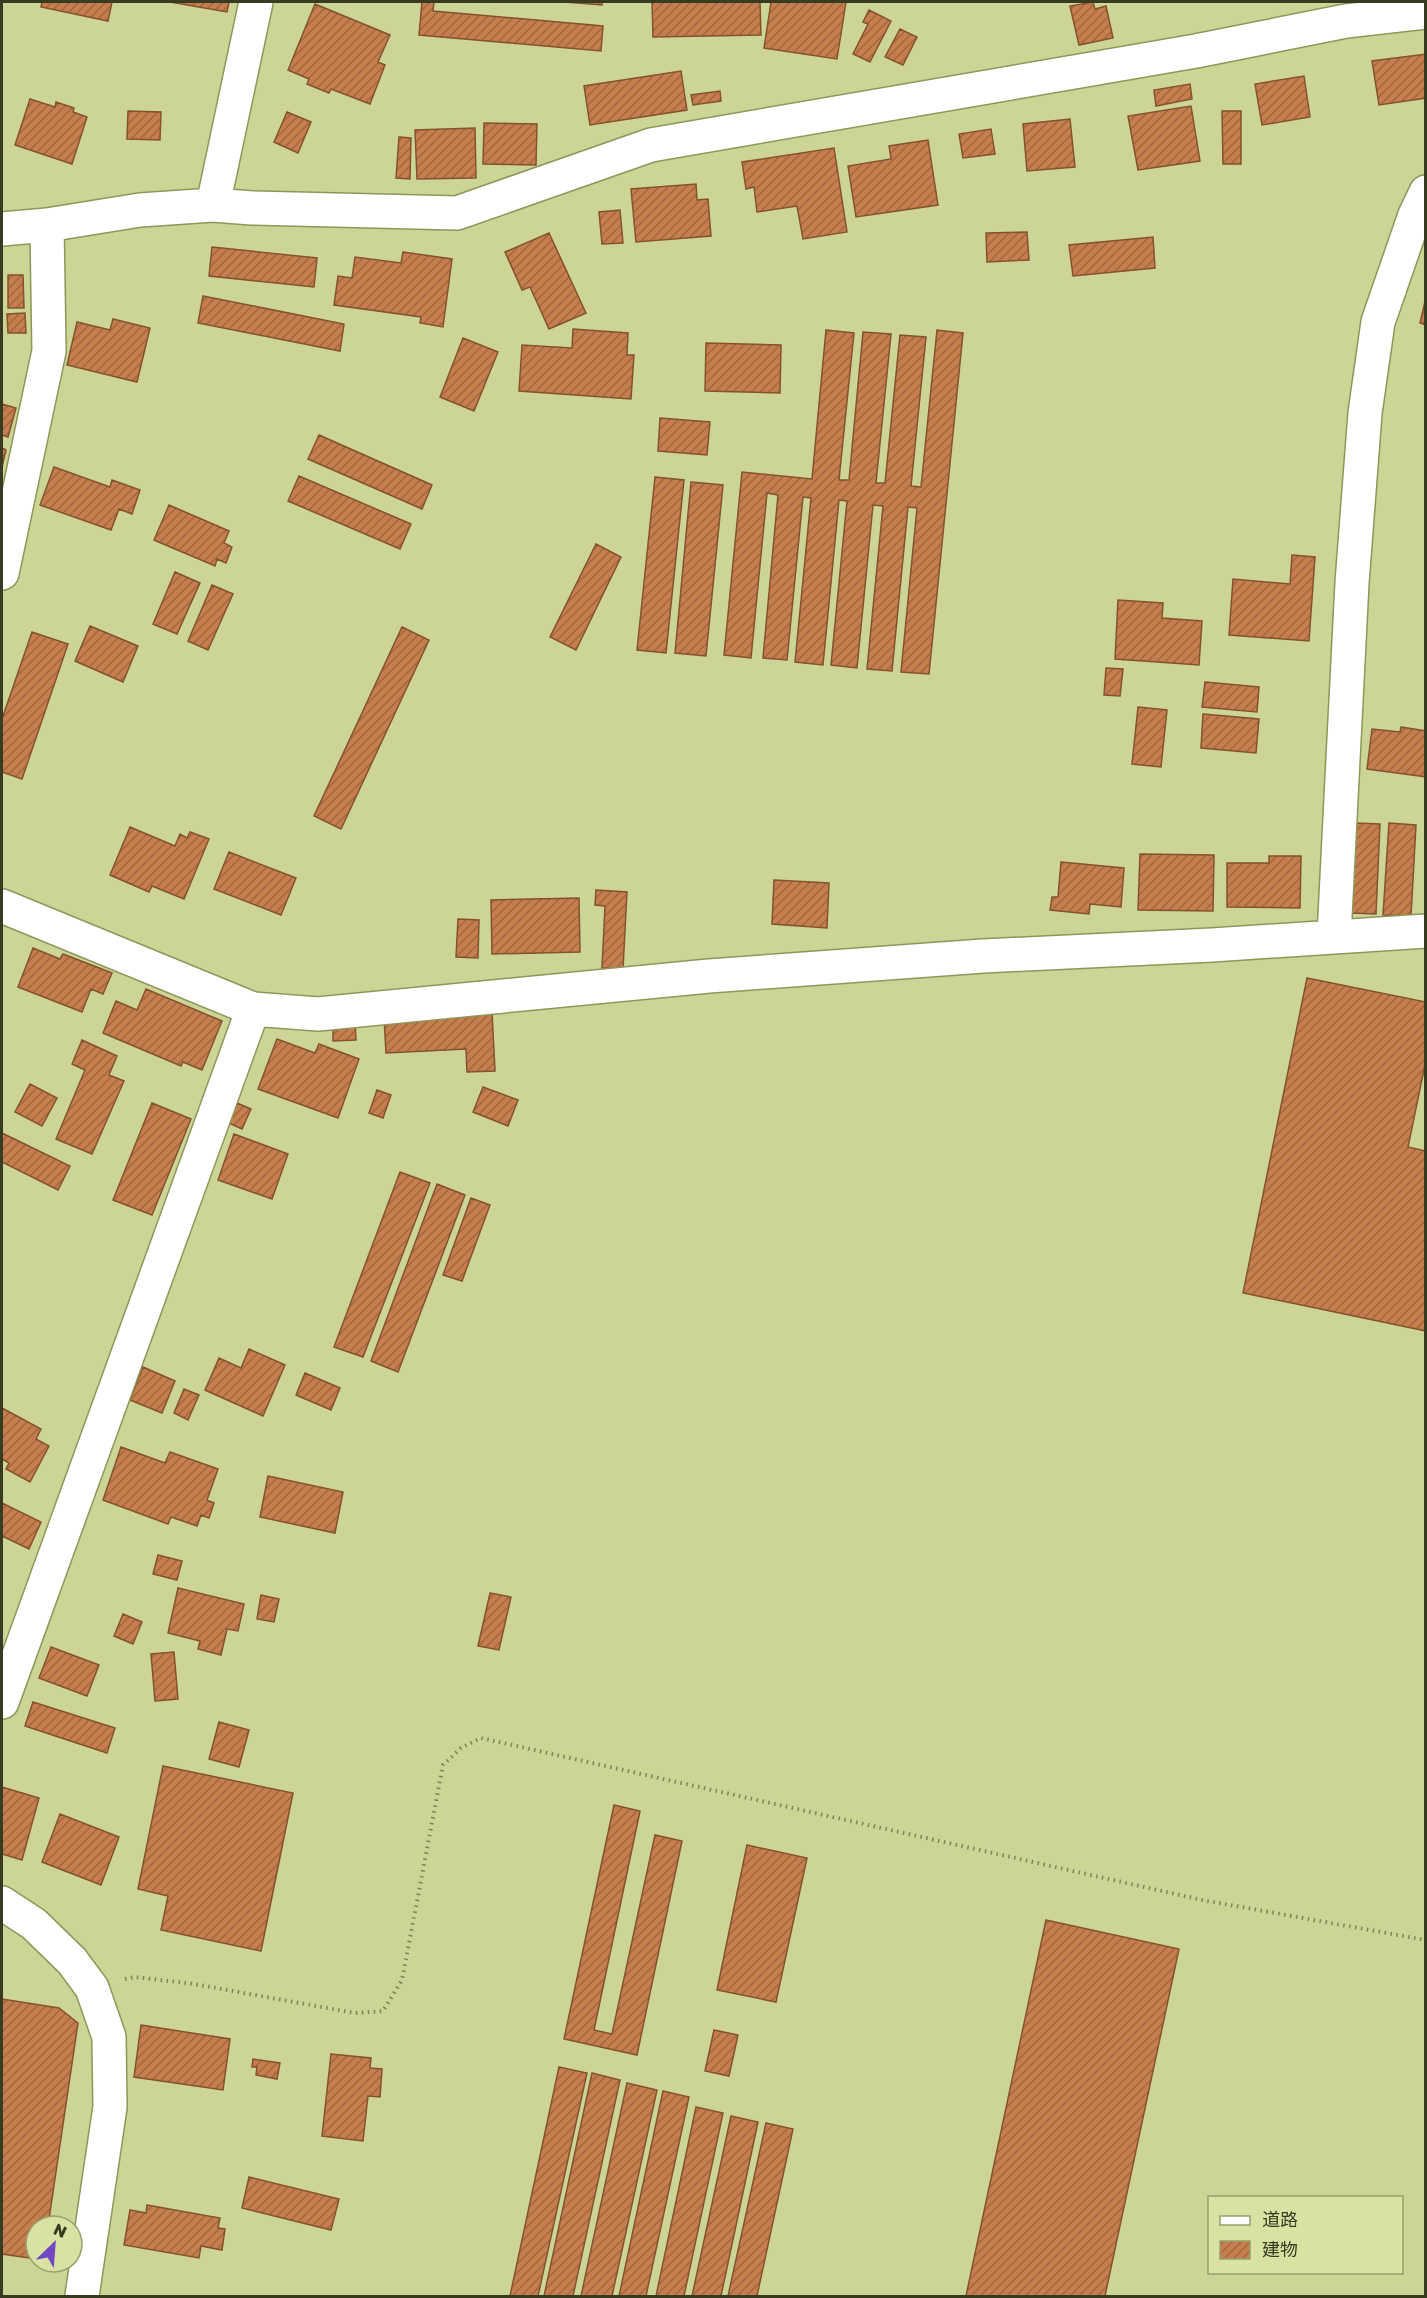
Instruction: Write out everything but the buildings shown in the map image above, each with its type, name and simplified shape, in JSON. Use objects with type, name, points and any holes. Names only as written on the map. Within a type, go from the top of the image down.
[{"type":"street","points":[[213,205],[256,2]]},
{"type":"street","points":[[2,229],[47,225],[140,210],[213,205],[457,213],[651,146],[1196,51],[1346,21],[1425,12]]},
{"type":"street","points":[[1334,936],[1352,583],[1365,413],[1378,322],[1425,192]]},
{"type":"street","points":[[2,573],[49,351],[47,225]]},
{"type":"street","points":[[2,906],[254,1010],[318,1014],[709,976],[984,956],[1425,932]]},
{"type":"street","points":[[2,1702],[254,1010]]},
{"type":"street","points":[[2,1903],[34,1924],[72,1961],[92,1988],[109,2037],[110,2107],[82,2296]]},
{"type":"path","points":[[92,1988],[135,1977],[194,1984],[355,2013],[383,2011],[402,1980],[443,1765],[461,1748],[481,1738],[1202,1899],[1425,1940]]}]
